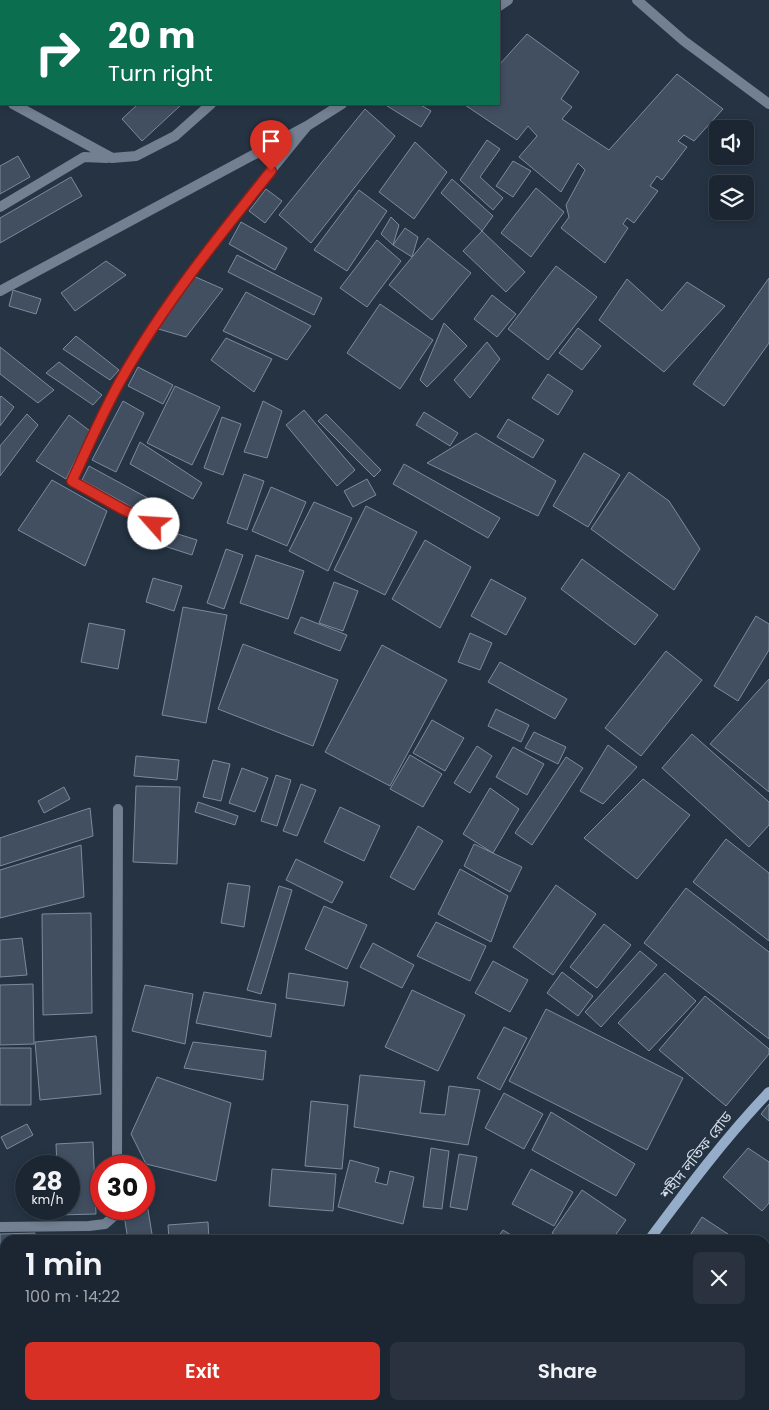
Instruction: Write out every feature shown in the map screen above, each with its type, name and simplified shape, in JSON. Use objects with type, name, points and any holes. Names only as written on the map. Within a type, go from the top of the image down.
[{"type":"street","points":[[638,0],[684,41],[769,104]]},
{"type":"street","points":[[15,105],[112,158]]},
{"type":"street","points":[[0,207],[84,157],[112,158],[136,156],[175,136],[210,105]]},
{"type":"street","points":[[0,291],[306,126],[340,105]]},
{"type":"street","points":[[154,524],[122,509],[72,481],[122,379],[154,328],[212,245],[306,126]]},
{"type":"street","points":[[117,1155],[118,809]]},
{"type":"street","name":"শহীদ লতিফ রোড","points":[[654,1235],[738,1125],[769,1092]]},
{"type":"street","points":[[0,1227],[89,1226],[105,1224],[109,1220]]},
{"type":"building","points":[[527,34],[579,72],[561,99],[572,107],[562,119],[609,150],[677,74],[723,109],[713,120],[709,120],[709,124],[694,141],[684,135],[678,141],[687,147],[662,180],[657,176],[650,186],[658,191],[634,223],[627,218],[623,224],[628,228],[605,263],[561,228],[569,217],[566,205],[585,170],[578,163],[561,192],[519,157],[537,136],[528,126],[517,140],[465,105],[500,105],[500,64]]},
{"type":"building","points":[[137,105],[181,105],[142,141],[122,119]]},
{"type":"building","points":[[386,105],[421,105],[431,111],[421,127]]},
{"type":"building","points":[[365,109],[395,136],[311,243],[279,215]]},
{"type":"building","points":[[487,140],[500,149],[480,177],[503,198],[493,210],[460,180]]},
{"type":"building","points":[[415,142],[447,172],[414,219],[379,192]]},
{"type":"building","points":[[18,156],[30,177],[0,194],[0,166]]},
{"type":"building","points":[[513,161],[531,171],[513,197],[496,186]]},
{"type":"building","points":[[71,177],[82,196],[0,243],[0,218]]},
{"type":"building","points":[[452,179],[493,216],[482,231],[441,193]]},
{"type":"building","points":[[536,188],[564,212],[531,257],[501,233]]},
{"type":"building","points":[[266,189],[282,201],[265,223],[249,211]]},
{"type":"building","points":[[359,190],[387,211],[347,271],[314,250]]},
{"type":"building","points":[[391,217],[399,225],[393,245],[381,234]]},
{"type":"building","points":[[241,222],[287,248],[275,270],[229,244]]},
{"type":"building","points":[[405,228],[418,237],[412,257],[393,245]]},
{"type":"building","points":[[482,231],[525,272],[506,292],[463,251]]},
{"type":"building","points":[[428,238],[471,273],[432,320],[389,285]]},
{"type":"building","points":[[377,240],[401,261],[367,307],[340,288]]},
{"type":"building","points":[[237,255],[322,298],[314,315],[228,272]]},
{"type":"building","points":[[106,261],[126,275],[75,311],[61,293]]},
{"type":"building","points":[[556,266],[597,297],[548,360],[508,329]]},
{"type":"building","points":[[191,275],[223,289],[186,337],[155,328]]},
{"type":"building","points":[[769,278],[769,343],[724,406],[693,384]]},
{"type":"building","points":[[627,279],[662,311],[687,282],[725,306],[664,372],[599,320]]},
{"type":"building","points":[[13,290],[41,299],[36,314],[9,306]]},
{"type":"building","points":[[246,292],[311,326],[287,360],[223,331]]},
{"type":"building","points":[[492,295],[516,314],[497,337],[474,319]]},
{"type":"building","points":[[380,304],[433,340],[400,389],[347,353]]},
{"type":"building","points":[[444,323],[467,346],[427,387],[420,380]]},
{"type":"building","points":[[578,328],[601,346],[582,370],[559,353]]},
{"type":"building","points":[[76,336],[119,370],[110,380],[63,349]]},
{"type":"building","points":[[226,338],[272,359],[254,392],[211,360]]},
{"type":"building","points":[[487,342],[500,359],[470,398],[454,380]]},
{"type":"building","points":[[0,347],[54,390],[38,403],[0,374]]},
{"type":"building","points":[[59,362],[102,395],[93,405],[46,373]]},
{"type":"building","points":[[138,367],[173,385],[163,404],[128,386]]},
{"type":"building","points":[[548,374],[573,391],[558,415],[532,398]]},
{"type":"building","points":[[175,386],[220,407],[192,465],[147,443]]},
{"type":"building","points":[[0,397],[14,407],[0,426]]},
{"type":"building","points":[[123,401],[144,413],[116,472],[92,460]]},
{"type":"building","points":[[263,401],[282,411],[267,458],[244,452]]},
{"type":"building","points":[[304,410],[355,470],[337,486],[286,425]]},
{"type":"building","points":[[424,412],[458,433],[450,446],[416,425]]},
{"type":"building","points":[[27,414],[38,425],[0,476],[0,446]]},
{"type":"building","points":[[326,414],[381,470],[374,477],[318,421]]},
{"type":"building","points":[[69,415],[90,431],[66,479],[36,461]]},
{"type":"building","points":[[222,417],[241,424],[223,475],[204,468]]},
{"type":"building","points":[[508,419],[544,440],[533,458],[497,437]]},
{"type":"building","points":[[476,433],[556,481],[538,516],[427,463]]},
{"type":"building","points":[[140,442],[202,483],[193,499],[130,464]]},
{"type":"building","points":[[584,453],[620,475],[588,527],[553,506]]},
{"type":"building","points":[[404,464],[500,518],[488,538],[393,484]]},
{"type":"building","points":[[89,466],[155,502],[148,516],[82,480]]},
{"type":"building","points":[[629,472],[669,501],[700,549],[674,590],[591,529]]},
{"type":"building","points":[[244,474],[264,481],[247,530],[227,523]]},
{"type":"building","points":[[367,479],[376,495],[353,507],[344,491]]},
{"type":"building","points":[[52,480],[107,511],[85,566],[18,530]]},
{"type":"building","points":[[271,487],[306,502],[287,546],[252,531]]},
{"type":"building","points":[[314,502],[352,518],[328,571],[289,551]]},
{"type":"building","points":[[366,506],[417,532],[385,595],[334,570]]},
{"type":"building","points":[[165,530],[197,540],[192,555],[161,545]]},
{"type":"building","points":[[425,540],[471,567],[440,628],[392,599]]},
{"type":"building","points":[[226,549],[243,555],[224,609],[207,603]]},
{"type":"building","points":[[256,555],[304,571],[288,619],[240,603]]},
{"type":"building","points":[[582,559],[658,615],[635,645],[561,589]]},
{"type":"building","points":[[153,578],[182,586],[174,611],[146,602]]},
{"type":"building","points":[[491,579],[526,598],[506,635],[471,616]]},
{"type":"building","points":[[334,582],[358,591],[343,631],[319,623]]},
{"type":"building","points":[[183,607],[227,615],[206,723],[162,715]]},
{"type":"building","points":[[756,616],[769,624],[769,650],[738,701],[714,686]]},
{"type":"building","points":[[301,617],[347,635],[340,651],[294,633]]},
{"type":"building","points":[[89,623],[125,630],[118,669],[81,662]]},
{"type":"building","points":[[470,633],[492,643],[480,670],[458,662]]},
{"type":"building","points":[[243,644],[338,680],[313,746],[218,709]]},
{"type":"building","points":[[382,645],[447,680],[390,786],[325,752]]},
{"type":"building","points":[[666,651],[702,680],[641,756],[605,728]]},
{"type":"building","points":[[500,662],[567,699],[555,719],[488,682]]},
{"type":"building","points":[[769,679],[769,792],[710,744]]},
{"type":"building","points":[[496,709],[529,725],[521,742],[488,726]]},
{"type":"building","points":[[432,720],[464,738],[445,771],[413,753]]},
{"type":"building","points":[[534,732],[566,747],[558,764],[525,748]]},
{"type":"building","points":[[692,734],[769,802],[769,825],[749,847],[662,768]]},
{"type":"building","points":[[608,745],[637,767],[603,804],[580,791]]},
{"type":"building","points":[[477,746],[492,756],[470,793],[454,783]]},
{"type":"building","points":[[513,747],[544,764],[527,795],[496,777]]},
{"type":"building","points":[[410,755],[442,774],[423,807],[390,789]]},
{"type":"building","points":[[136,756],[179,760],[177,780],[134,776]]},
{"type":"building","points":[[566,757],[583,768],[532,845],[515,833]]},
{"type":"building","points":[[213,760],[230,764],[221,801],[203,797]]},
{"type":"building","points":[[242,768],[268,778],[255,812],[229,803]]},
{"type":"building","points":[[276,775],[291,780],[277,826],[261,821]]},
{"type":"building","points":[[643,779],[690,815],[637,879],[584,838]]},
{"type":"building","points":[[301,784],[316,790],[297,836],[283,831]]},
{"type":"building","points":[[136,786],[180,787],[177,864],[133,862]]},
{"type":"building","points":[[64,787],[70,799],[44,813],[38,801]]},
{"type":"building","points":[[490,788],[519,809],[493,853],[463,834]]},
{"type":"building","points":[[198,802],[238,816],[235,825],[195,812]]},
{"type":"building","points":[[340,807],[380,826],[364,861],[324,842]]},
{"type":"building","points":[[90,808],[93,836],[0,866],[0,838]]},
{"type":"building","points":[[418,826],[443,841],[414,890],[390,877]]},
{"type":"building","points":[[726,839],[769,873],[769,941],[693,882]]},
{"type":"building","points":[[474,844],[522,867],[510,892],[464,866]]},
{"type":"building","points":[[81,845],[84,897],[0,918],[0,870]]},
{"type":"building","points":[[296,859],[343,882],[332,903],[286,880]]},
{"type":"building","points":[[460,869],[508,896],[491,942],[438,914]]},
{"type":"building","points":[[228,883],[250,886],[244,927],[221,923]]},
{"type":"building","points":[[556,885],[596,914],[553,975],[513,947]]},
{"type":"building","points":[[279,886],[292,890],[261,994],[247,990]]},
{"type":"building","points":[[686,888],[769,952],[769,1039],[644,943]]},
{"type":"building","points":[[324,906],[367,925],[347,969],[305,949]]},
{"type":"building","points":[[91,913],[92,1013],[43,1015],[42,914]]},
{"type":"building","points":[[436,922],[486,946],[470,981],[417,956]]},
{"type":"building","points":[[604,924],[631,945],[597,988],[570,967]]},
{"type":"building","points":[[22,938],[27,975],[0,977],[0,940]]},
{"type":"building","points":[[373,943],[414,965],[402,988],[360,967]]},
{"type":"building","points":[[640,951],[657,965],[601,1027],[585,1012]]},
{"type":"building","points":[[493,961],[528,980],[510,1012],[475,993]]},
{"type":"building","points":[[562,972],[593,996],[578,1016],[547,993]]},
{"type":"building","points":[[289,973],[348,982],[344,1006],[286,998]]},
{"type":"building","points":[[665,973],[696,1001],[649,1051],[618,1023]]},
{"type":"building","points":[[33,984],[34,1044],[0,1045],[0,985]]},
{"type":"building","points":[[145,985],[193,994],[185,1044],[132,1031]]},
{"type":"building","points":[[412,990],[465,1015],[438,1071],[385,1047]]},
{"type":"building","points":[[204,992],[276,1004],[271,1037],[196,1023]]},
{"type":"building","points":[[705,996],[769,1049],[769,1054],[726,1106],[659,1050]]},
{"type":"building","points":[[546,1009],[683,1078],[647,1150],[509,1081]]},
{"type":"building","points":[[504,1027],[527,1038],[500,1090],[477,1078]]},
{"type":"building","points":[[96,1036],[101,1094],[40,1100],[35,1042]]},
{"type":"building","points":[[193,1042],[266,1051],[263,1080],[184,1068]]},
{"type":"building","points":[[0,1048],[31,1048],[31,1105],[0,1105]]},
{"type":"building","points":[[360,1075],[425,1081],[420,1113],[445,1115],[449,1086],[480,1090],[468,1145],[354,1127]]},
{"type":"building","points":[[157,1077],[231,1103],[216,1181],[155,1166],[155,1155],[142,1155],[131,1134]]},
{"type":"building","points":[[504,1093],[543,1114],[524,1149],[485,1128]]},
{"type":"building","points":[[311,1101],[348,1105],[342,1169],[305,1166]]},
{"type":"building","points":[[769,1104],[769,1121],[761,1114]]},
{"type":"building","points":[[551,1112],[635,1164],[616,1196],[532,1150]]},
{"type":"building","points":[[27,1124],[33,1135],[7,1149],[1,1137]]},
{"type":"building","points":[[93,1142],[94,1155],[90,1155],[90,1214],[80,1214],[80,1155],[56,1155],[56,1144]]},
{"type":"building","points":[[431,1148],[449,1151],[442,1209],[423,1207]]},
{"type":"building","points":[[748,1148],[769,1162],[769,1203],[762,1211],[723,1177]]},
{"type":"building","points":[[459,1154],[477,1157],[467,1210],[450,1207]]},
{"type":"building","points":[[350,1160],[379,1168],[375,1182],[387,1185],[390,1171],[414,1177],[403,1224],[338,1207]]},
{"type":"building","points":[[272,1169],[336,1174],[333,1211],[269,1206]]},
{"type":"building","points":[[531,1169],[573,1192],[554,1226],[512,1204]]},
{"type":"building","points":[[582,1190],[626,1220],[616,1235],[555,1235],[552,1233]]},
{"type":"building","points":[[702,1217],[729,1235],[690,1235]]},
{"type":"building","points":[[125,1220],[150,1220],[152,1235],[127,1235]]},
{"type":"building","points":[[208,1222],[209,1235],[169,1235],[168,1225]]},
{"type":"building","points":[[503,1230],[511,1235],[500,1235]]},
{"type":"building","points":[[35,1233],[35,1235],[0,1235]]},
{"type":"route","points":[[154,524],[122,509],[72,481],[122,379],[154,328],[212,245],[271,171]]}]
